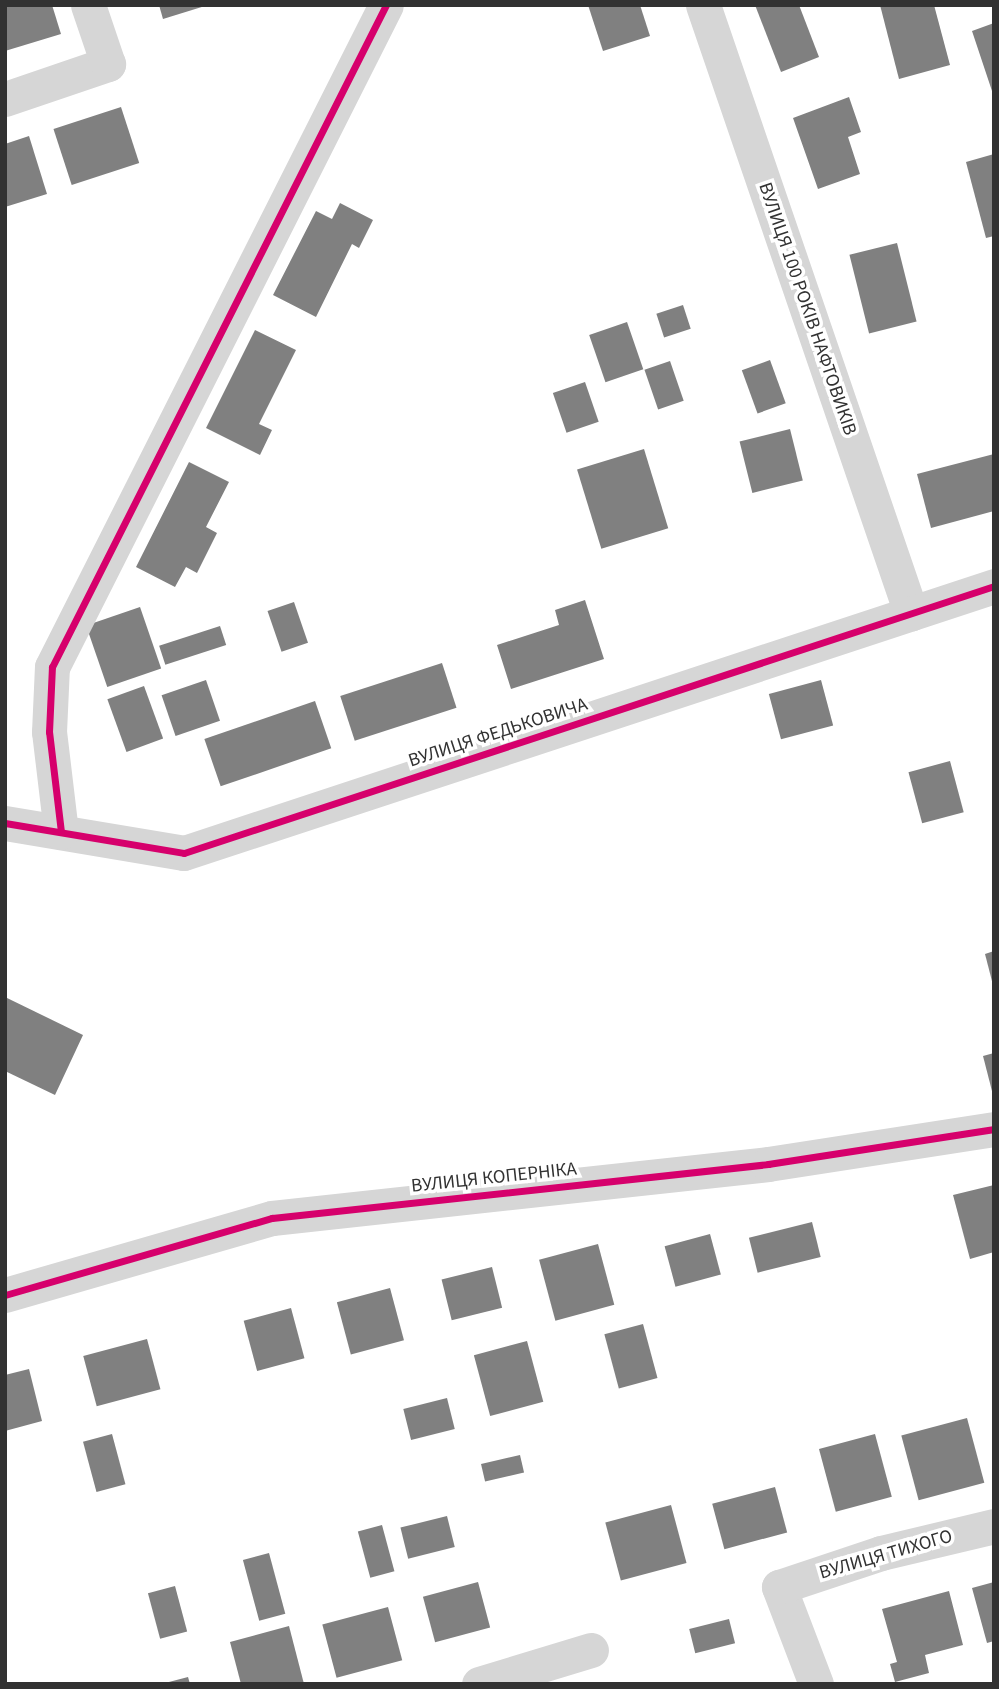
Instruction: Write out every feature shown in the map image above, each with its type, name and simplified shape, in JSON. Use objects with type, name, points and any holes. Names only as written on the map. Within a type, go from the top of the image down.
[{"type":"street","points":[[5,99],[107,64],[88,5]]},
{"type":"street","points":[[61,832],[49,732],[52,667],[386,5]]},
{"type":"street","name":"ВУЛИЦЯ 100 РОКІВ НАФТОВИКІВ","points":[[703,5],[911,613]]},
{"type":"street","name":"ВУЛИЦЯ ФЕДЬКОВИЧА","points":[[5,823],[184,853],[994,586]]},
{"type":"street","name":"ВУЛИЦЯ КОПЕРНІКА","points":[[5,1295],[272,1218],[768,1164],[994,1129]]},
{"type":"street","name":"ВУЛИЦЯ ТИХОГО","points":[[816,1684],[779,1587],[881,1553],[994,1525]]},
{"type":"street","points":[[479,1684],[591,1650]]},
{"type":"building","points":[[5,5],[52,5],[61,34],[5,51]]},
{"type":"building","points":[[159,5],[204,5],[205,6],[163,19]]},
{"type":"building","points":[[588,5],[640,5],[650,36],[603,51]]},
{"type":"building","points":[[755,5],[799,5],[819,57],[781,72]]},
{"type":"building","points":[[880,5],[934,5],[950,65],[899,79]]},
{"type":"building","points":[[994,23],[994,94],[993,94],[972,31]]},
{"type":"building","points":[[849,97],[861,132],[848,137],[860,174],[818,189],[793,118]]},
{"type":"building","points":[[121,107],[139,163],[72,185],[53,129]]},
{"type":"building","points":[[29,136],[47,194],[5,207],[5,144]]},
{"type":"building","points":[[994,154],[994,236],[986,238],[966,162]]},
{"type":"building","points":[[340,203],[373,220],[359,248],[352,244],[316,317],[273,295],[316,211],[332,219]]},
{"type":"building","points":[[897,243],[917,322],[869,333],[849,255]]},
{"type":"building","points":[[683,305],[691,329],[664,337],[656,314]]},
{"type":"building","points":[[627,322],[643,369],[605,382],[589,335]]},
{"type":"building","points":[[255,330],[296,350],[259,424],[272,430],[260,455],[206,428]]},
{"type":"building","points":[[770,360],[786,403],[758,413],[742,370]]},
{"type":"building","points":[[670,361],[684,401],[658,410],[644,370]]},
{"type":"building","points":[[585,382],[599,422],[567,433],[553,393]]},
{"type":"building","points":[[790,429],[803,480],[752,493],[740,442]]},
{"type":"building","points":[[644,449],[668,528],[601,549],[577,469]]},
{"type":"building","points":[[994,454],[994,511],[931,528],[917,474]]},
{"type":"building","points":[[189,462],[229,482],[206,527],[217,533],[197,573],[186,567],[175,587],[136,567]]},
{"type":"building","points":[[585,600],[604,659],[511,689],[497,645],[559,625],[555,610]]},
{"type":"building","points":[[294,602],[308,643],[282,652],[268,611]]},
{"type":"building","points":[[140,607],[161,668],[107,687],[86,626]]},
{"type":"building","points":[[220,626],[226,645],[165,665],[159,646]]},
{"type":"building","points":[[442,663],[457,708],[355,741],[340,696]]},
{"type":"building","points":[[206,680],[220,721],[176,736],[162,695]]},
{"type":"building","points":[[821,680],[833,725],[781,739],[769,694]]},
{"type":"building","points":[[144,686],[163,739],[127,752],[107,699]]},
{"type":"building","points":[[315,701],[331,748],[221,786],[204,739]]},
{"type":"building","points":[[950,761],[964,812],[922,823],[908,772]]},
{"type":"building","points":[[994,951],[994,985],[993,985],[985,954]]},
{"type":"building","points":[[5,997],[83,1035],[55,1095],[5,1071]]},
{"type":"building","points":[[994,1053],[994,1095],[993,1095],[983,1056]]},
{"type":"building","points":[[994,1185],[994,1252],[970,1259],[953,1195]]},
{"type":"building","points":[[812,1222],[821,1257],[758,1273],[749,1238]]},
{"type":"building","points":[[710,1234],[721,1275],[675,1287],[665,1246]]},
{"type":"building","points":[[598,1244],[614,1305],[555,1321],[539,1260]]},
{"type":"building","points":[[492,1267],[502,1308],[452,1320],[442,1280]]},
{"type":"building","points":[[390,1288],[404,1340],[351,1354],[337,1302]]},
{"type":"building","points":[[291,1308],[304,1358],[257,1371],[244,1321]]},
{"type":"building","points":[[643,1324],[657,1378],[619,1388],[604,1334]]},
{"type":"building","points":[[147,1339],[160,1389],[97,1406],[83,1356]]},
{"type":"building","points":[[527,1341],[543,1402],[490,1416],[474,1355]]},
{"type":"building","points":[[29,1369],[42,1421],[5,1431],[5,1375]]},
{"type":"building","points":[[447,1398],[455,1429],[411,1440],[403,1409]]},
{"type":"building","points":[[967,1418],[984,1483],[919,1500],[901,1436]]},
{"type":"building","points":[[112,1434],[125,1484],[96,1492],[83,1442]]},
{"type":"building","points":[[875,1434],[892,1497],[836,1512],[819,1449]]},
{"type":"building","points":[[520,1455],[524,1473],[485,1482],[481,1464]]},
{"type":"building","points":[[775,1487],[787,1532],[724,1549],[712,1504]]},
{"type":"building","points":[[671,1505],[687,1563],[621,1581],[605,1523]]},
{"type":"building","points":[[447,1516],[455,1547],[408,1559],[400,1528]]},
{"type":"building","points":[[382,1525],[394,1571],[370,1578],[358,1531]]},
{"type":"building","points":[[269,1553],[285,1614],[259,1621],[243,1560]]},
{"type":"building","points":[[478,1582],[490,1627],[435,1642],[423,1597]]},
{"type":"building","points":[[994,1582],[994,1641],[987,1643],[972,1588]]},
{"type":"building","points":[[175,1586],[187,1631],[160,1639],[148,1593]]},
{"type":"building","points":[[949,1591],[963,1645],[925,1655],[929,1673],[895,1682],[890,1664],[897,1662],[882,1609]]},
{"type":"building","points":[[388,1607],[402,1660],[337,1678],[322,1625]]},
{"type":"building","points":[[729,1619],[735,1643],[695,1653],[689,1629]]},
{"type":"building","points":[[289,1626],[304,1684],[241,1684],[230,1642]]},
{"type":"building","points":[[188,1677],[190,1684],[165,1684],[165,1683]]},
{"type":"cycle path","points":[[61,832],[49,732],[52,667],[386,5]]},
{"type":"cycle path","points":[[5,823],[184,853],[994,586]]},
{"type":"cycle path","points":[[5,1295],[272,1218],[768,1164],[994,1129]]}]
